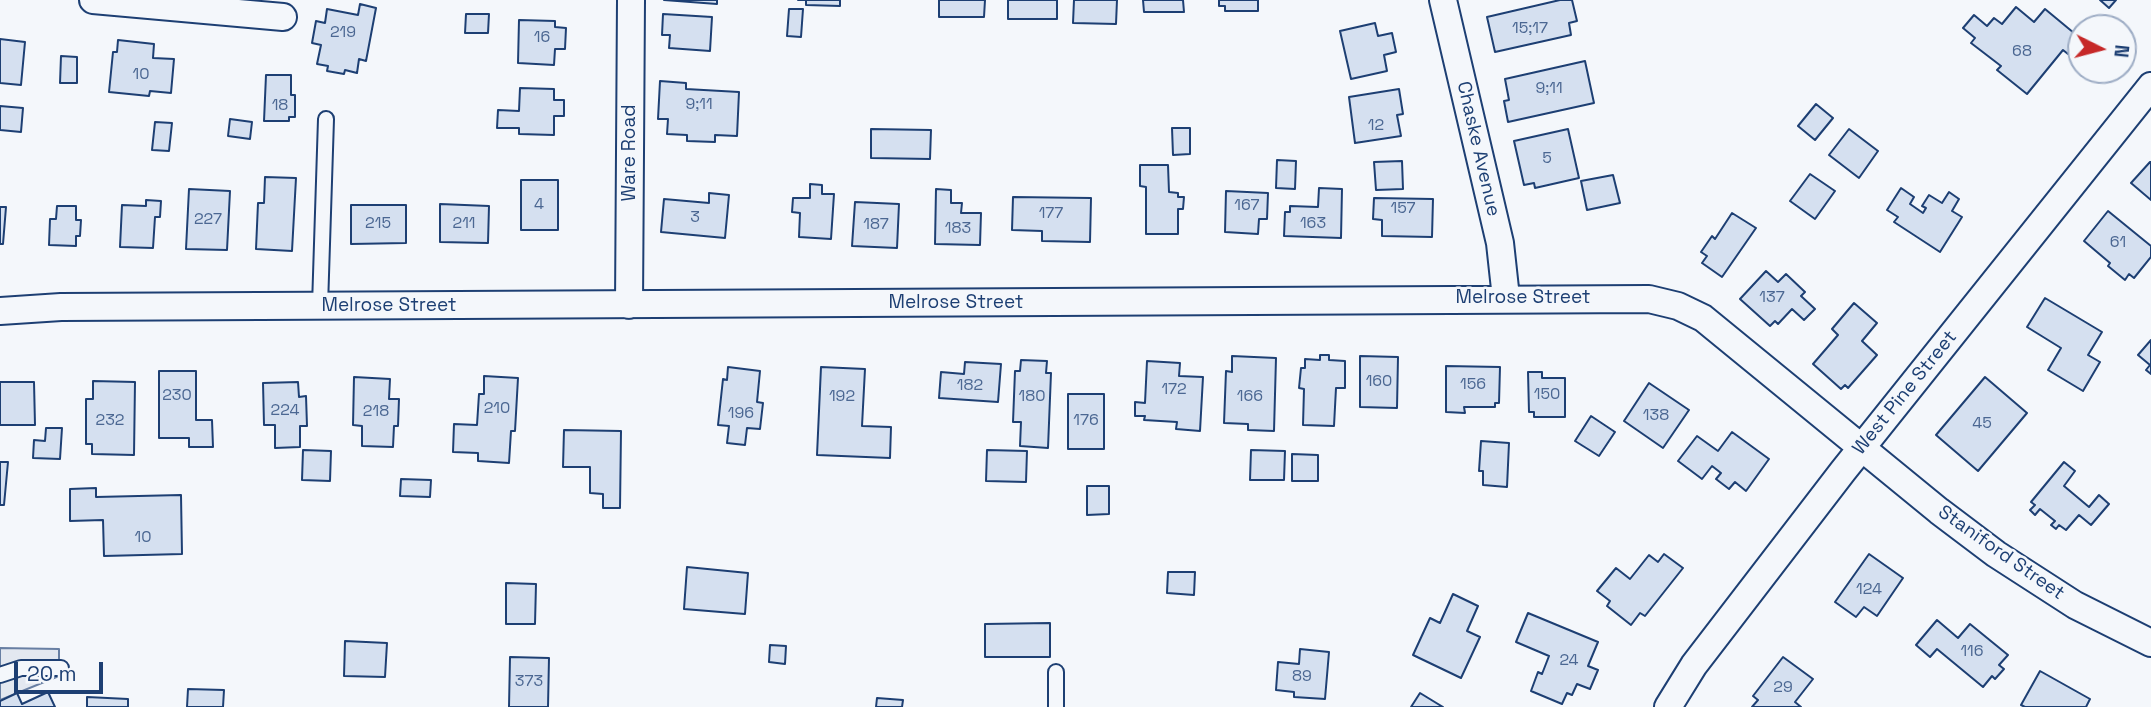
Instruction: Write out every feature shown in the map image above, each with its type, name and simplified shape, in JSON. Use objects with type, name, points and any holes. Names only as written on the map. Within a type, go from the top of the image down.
[{"type":"street","points":[[93,0],[283,17]]},
{"type":"street","name":"Ware Road","points":[[629,305],[631,0]]},
{"type":"street","name":"Chaske Avenue","points":[[1443,0],[1500,243],[1506,298]]},
{"type":"street","name":"West Pine Street","points":[[1668,707],[1694,665],[1862,447],[2151,86]]},
{"type":"street","name":"Melrose Street","points":[[0,311],[61,307],[1641,298],[1678,306],[1715,327],[1862,447]]},
{"type":"street","name":"Staniford Street","points":[[1862,447],[1996,554],[2075,605],[2151,643]]},
{"type":"lane","points":[[320,306],[326,119]]},
{"type":"lane","points":[[0,675],[21,668],[61,668]]},
{"type":"lane","points":[[1056,672],[1056,707]]},
{"type":"shaded area","points":[[0,648],[59,649],[59,676],[0,700]]},
{"type":"building","points":[[664,0],[717,0],[717,4]]},
{"type":"building","points":[[806,0],[840,0],[840,6],[806,5]]},
{"type":"building","points":[[939,0],[985,0],[984,17],[939,17]]},
{"type":"building","points":[[1008,0],[1057,0],[1057,19],[1008,19]]},
{"type":"building","points":[[1074,0],[1117,0],[1116,24],[1073,23]]},
{"type":"building","points":[[1143,0],[1183,0],[1184,12],[1144,12]]},
{"type":"building","points":[[1219,0],[1258,0],[1258,11],[1225,11],[1225,6],[1219,6]]},
{"type":"building","points":[[1560,0],[1572,0],[1577,21],[1569,23],[1571,35],[1495,52],[1487,17]]},
{"type":"building","points":[[2100,0],[2116,0],[2109,8]]},
{"type":"building","points":[[360,4],[376,8],[366,61],[359,59],[357,73],[345,70],[344,74],[327,71],[328,66],[317,64],[321,45],[312,43],[316,21],[325,23],[327,9],[358,15]]},
{"type":"building","points":[[2016,7],[2034,22],[2045,9],[2067,27],[2067,53],[2063,50],[2027,94],[1997,70],[2001,66],[1971,43],[1975,38],[1963,28],[1974,15],[1987,26],[1994,18],[2002,24]]},
{"type":"building","points":[[789,9],[803,9],[801,37],[787,36]]},
{"type":"building","points":[[466,14],[489,14],[488,33],[465,33]]},
{"type":"building","points":[[663,14],[712,17],[710,51],[669,48],[670,35],[662,35]]},
{"type":"building","points":[[519,20],[555,21],[555,27],[566,28],[565,49],[555,49],[554,65],[518,63]]},
{"type":"building","points":[[1375,23],[1378,36],[1392,33],[1396,52],[1384,55],[1387,71],[1351,79],[1340,31]]},
{"type":"building","points":[[0,39],[25,42],[21,85],[0,83]]},
{"type":"building","points":[[118,40],[154,44],[153,58],[174,59],[171,93],[150,91],[149,96],[109,92],[113,52],[117,52]]},
{"type":"building","points":[[61,56],[77,57],[77,83],[60,83]]},
{"type":"building","points":[[1585,61],[1594,103],[1508,122],[1504,101],[1509,100],[1505,79]]},
{"type":"building","points":[[266,75],[291,75],[295,117],[289,117],[289,121],[264,121]]},
{"type":"building","points":[[660,81],[686,83],[686,89],[739,92],[737,136],[715,135],[715,142],[687,141],[687,135],[667,134],[668,119],[658,119]]},
{"type":"building","points":[[520,88],[554,89],[554,100],[564,100],[564,116],[554,116],[554,135],[519,134],[519,128],[497,128],[498,110],[519,111]]},
{"type":"building","points":[[1399,89],[1403,114],[1397,115],[1401,136],[1355,143],[1349,97]]},
{"type":"building","points":[[1816,104],[1833,118],[1815,140],[1798,126]]},
{"type":"building","points":[[0,106],[23,108],[21,132],[0,130]]},
{"type":"building","points":[[230,119],[252,122],[250,139],[228,136]]},
{"type":"building","points":[[155,122],[172,123],[169,151],[152,150]]},
{"type":"building","points":[[1172,128],[1190,128],[1190,154],[1173,155]]},
{"type":"building","points":[[871,129],[931,130],[930,159],[871,158]]},
{"type":"building","points":[[1568,129],[1579,178],[1535,188],[1534,183],[1524,185],[1514,141]]},
{"type":"building","points":[[1849,129],[1878,151],[1859,178],[1829,155]]},
{"type":"building","points":[[1277,160],[1296,161],[1295,189],[1276,188]]},
{"type":"building","points":[[1402,161],[1403,189],[1376,190],[1374,162]]},
{"type":"building","points":[[2151,162],[2151,200],[2131,183]]},
{"type":"building","points":[[1140,165],[1168,165],[1169,192],[1184,197],[1183,209],[1178,209],[1178,234],[1146,234],[1146,187],[1140,186]]},
{"type":"building","points":[[1810,174],[1835,191],[1815,219],[1790,201]]},
{"type":"building","points":[[1613,175],[1620,203],[1587,210],[1581,181]]},
{"type":"building","points":[[265,177],[296,178],[292,251],[256,249],[258,203],[264,203]]},
{"type":"building","points":[[521,180],[558,180],[558,230],[521,230]]},
{"type":"building","points":[[810,184],[822,185],[822,194],[834,194],[831,239],[799,237],[800,213],[792,212],[793,198],[810,198]]},
{"type":"building","points":[[1319,188],[1342,189],[1341,238],[1284,236],[1285,212],[1290,212],[1290,206],[1318,207]]},
{"type":"building","points":[[1901,188],[1914,197],[1910,204],[1923,213],[1926,208],[1922,206],[1929,195],[1942,203],[1949,192],[1959,199],[1952,211],[1962,217],[1940,252],[1894,222],[1898,217],[1887,210]]},
{"type":"building","points":[[189,189],[230,191],[227,250],[186,249]]},
{"type":"building","points":[[936,189],[951,190],[951,203],[962,203],[961,213],[981,213],[980,245],[935,244]]},
{"type":"building","points":[[1226,191],[1268,193],[1267,219],[1259,219],[1258,234],[1225,232]]},
{"type":"building","points":[[709,193],[729,195],[725,238],[661,232],[664,199],[709,203]]},
{"type":"building","points":[[1013,197],[1091,198],[1090,242],[1042,241],[1042,231],[1012,230]]},
{"type":"building","points":[[1374,198],[1433,199],[1432,237],[1382,236],[1382,220],[1373,219]]},
{"type":"building","points":[[146,200],[161,201],[160,217],[155,217],[153,248],[120,247],[122,205],[146,206]]},
{"type":"building","points":[[855,202],[899,204],[897,248],[852,246]]},
{"type":"building","points":[[440,204],[489,206],[488,243],[440,242]]},
{"type":"building","points":[[351,205],[406,205],[406,243],[351,244]]},
{"type":"building","points":[[57,206],[76,206],[76,220],[81,220],[76,246],[49,245],[50,219],[56,219]]},
{"type":"building","points":[[0,207],[6,207],[3,244],[0,244]]},
{"type":"building","points":[[2108,211],[2151,246],[2151,257],[2134,278],[2129,274],[2125,280],[2084,241]]},
{"type":"building","points":[[1732,213],[1756,228],[1722,277],[1702,263],[1707,256],[1701,252],[1712,236],[1715,239]]},
{"type":"building","points":[[1766,271],[1778,282],[1786,274],[1805,292],[1801,296],[1815,309],[1804,320],[1792,309],[1778,324],[1775,321],[1770,326],[1740,299]]},
{"type":"building","points":[[2045,298],[2102,332],[2088,355],[2100,362],[2083,391],[2048,370],[2061,348],[2027,327]]},
{"type":"building","points":[[1854,303],[1877,323],[1862,341],[1877,355],[1848,388],[1845,385],[1841,389],[1813,364],[1838,335],[1832,329]]},
{"type":"building","points":[[2151,340],[2151,374],[2146,370],[2150,365],[2138,355]]},
{"type":"building","points":[[1320,355],[1329,355],[1329,360],[1345,361],[1345,388],[1336,388],[1334,426],[1303,425],[1304,389],[1299,388],[1301,368],[1305,368],[1305,359],[1320,360]]},
{"type":"building","points":[[1232,356],[1276,358],[1274,431],[1248,430],[1248,424],[1224,423],[1226,371],[1232,372]]},
{"type":"building","points":[[1360,356],[1398,357],[1397,408],[1360,407]]},
{"type":"building","points":[[1021,360],[1047,361],[1046,373],[1051,373],[1048,448],[1020,446],[1021,422],[1013,422],[1015,371],[1020,371]]},
{"type":"building","points":[[1147,361],[1180,363],[1179,376],[1203,377],[1200,431],[1176,429],[1177,422],[1144,420],[1145,416],[1135,416],[1135,402],[1145,403]]},
{"type":"building","points":[[965,362],[1001,364],[998,402],[939,398],[941,372],[964,374]]},
{"type":"building","points":[[1446,366],[1500,367],[1499,403],[1495,403],[1495,407],[1464,407],[1465,413],[1446,412]]},
{"type":"building","points":[[728,367],[760,371],[757,402],[763,403],[760,429],[747,428],[745,445],[727,443],[729,426],[718,425],[723,379],[727,380]]},
{"type":"building","points":[[821,367],[865,369],[862,426],[891,427],[890,458],[817,455]]},
{"type":"building","points":[[159,371],[196,371],[196,420],[212,420],[213,447],[189,447],[189,438],[159,438]]},
{"type":"building","points":[[1528,372],[1542,372],[1542,378],[1565,378],[1565,417],[1534,417],[1534,412],[1529,412]]},
{"type":"building","points":[[484,376],[518,378],[515,431],[511,431],[509,463],[478,461],[478,453],[453,452],[454,424],[477,425],[479,394],[484,394]]},
{"type":"building","points":[[354,377],[390,379],[389,399],[399,399],[398,426],[394,426],[393,447],[362,446],[362,426],[353,425]]},
{"type":"building","points":[[1985,377],[2027,413],[1978,471],[1936,435]]},
{"type":"building","points":[[93,381],[135,382],[134,455],[92,454],[92,444],[86,444],[86,399],[93,399]]},
{"type":"building","points":[[0,382],[34,382],[35,425],[0,425]]},
{"type":"building","points":[[298,382],[299,397],[306,396],[307,426],[300,426],[300,447],[275,448],[275,425],[264,425],[263,383]]},
{"type":"building","points":[[1649,383],[1689,410],[1663,448],[1624,421]]},
{"type":"building","points":[[1068,394],[1104,394],[1104,449],[1068,449]]},
{"type":"building","points":[[1591,416],[1615,432],[1599,456],[1575,441]]},
{"type":"building","points":[[46,428],[62,428],[60,459],[33,458],[34,440],[45,441]]},
{"type":"building","points":[[564,430],[621,431],[620,508],[603,508],[603,494],[590,493],[590,467],[563,467]]},
{"type":"building","points":[[1732,432],[1769,459],[1746,491],[1735,482],[1729,489],[1716,479],[1721,473],[1712,466],[1702,479],[1678,461],[1697,436],[1718,451]]},
{"type":"building","points":[[1481,441],[1509,443],[1507,487],[1483,485],[1483,471],[1479,471]]},
{"type":"building","points":[[303,450],[331,451],[330,481],[302,480]]},
{"type":"building","points":[[987,450],[1027,451],[1026,482],[986,481]]},
{"type":"building","points":[[1251,450],[1285,451],[1284,480],[1250,480]]},
{"type":"building","points":[[1292,454],[1318,455],[1318,481],[1292,481]]},
{"type":"building","points":[[0,462],[8,462],[4,505],[0,505]]},
{"type":"building","points":[[2064,462],[2075,471],[2064,486],[2089,507],[2099,495],[2109,504],[2091,525],[2079,515],[2066,530],[2059,525],[2056,529],[2051,525],[2055,521],[2040,509],[2035,515],[2030,510],[2035,505],[2031,502]]},
{"type":"building","points":[[401,479],[431,480],[430,497],[400,496]]},
{"type":"building","points":[[1087,486],[1109,486],[1109,514],[1087,515]]},
{"type":"building","points":[[96,488],[96,497],[181,495],[182,554],[104,556],[103,520],[70,521],[70,489]]},
{"type":"building","points":[[1664,554],[1683,568],[1645,616],[1640,613],[1631,625],[1607,606],[1610,601],[1597,591],[1616,568],[1630,579],[1649,555],[1658,562]]},
{"type":"building","points":[[1869,554],[1903,578],[1877,616],[1864,607],[1856,617],[1835,602]]},
{"type":"building","points":[[687,567],[748,573],[745,614],[684,609]]},
{"type":"building","points":[[1168,572],[1195,572],[1194,595],[1167,593]]},
{"type":"building","points":[[506,583],[536,584],[535,624],[506,624]]},
{"type":"building","points":[[1453,594],[1478,606],[1467,631],[1480,637],[1461,678],[1413,655],[1430,618],[1440,623]]},
{"type":"building","points":[[1528,613],[1598,642],[1588,666],[1598,670],[1590,689],[1577,684],[1572,695],[1567,693],[1562,704],[1531,691],[1538,672],[1542,674],[1549,656],[1516,642]]},
{"type":"building","points":[[1937,620],[1958,638],[1970,624],[2008,655],[1999,665],[2004,669],[1995,679],[1992,676],[1983,687],[1937,649],[1930,657],[1916,645]]},
{"type":"building","points":[[1050,623],[1050,657],[985,657],[985,624]]},
{"type":"building","points":[[345,641],[387,643],[385,677],[344,676]]},
{"type":"building","points":[[770,645],[786,646],[785,664],[769,662]]},
{"type":"building","points":[[1300,649],[1329,652],[1325,699],[1294,697],[1294,692],[1276,690],[1278,662],[1299,664]]},
{"type":"building","points":[[510,657],[549,658],[548,707],[509,707]]},
{"type":"building","points":[[1783,657],[1813,679],[1795,702],[1801,707],[1752,707],[1758,700],[1753,696]]},
{"type":"building","points":[[2040,671],[2090,699],[2086,707],[2021,705]]},
{"type":"building","points":[[188,689],[224,690],[223,707],[187,707]]},
{"type":"building","points":[[48,692],[55,707],[0,707],[0,701],[17,693],[22,704]]},
{"type":"building","points":[[1420,693],[1443,707],[1411,707]]},
{"type":"building","points":[[87,697],[128,699],[128,707],[87,707]]},
{"type":"building","points":[[877,698],[903,700],[902,707],[876,707]]}]
